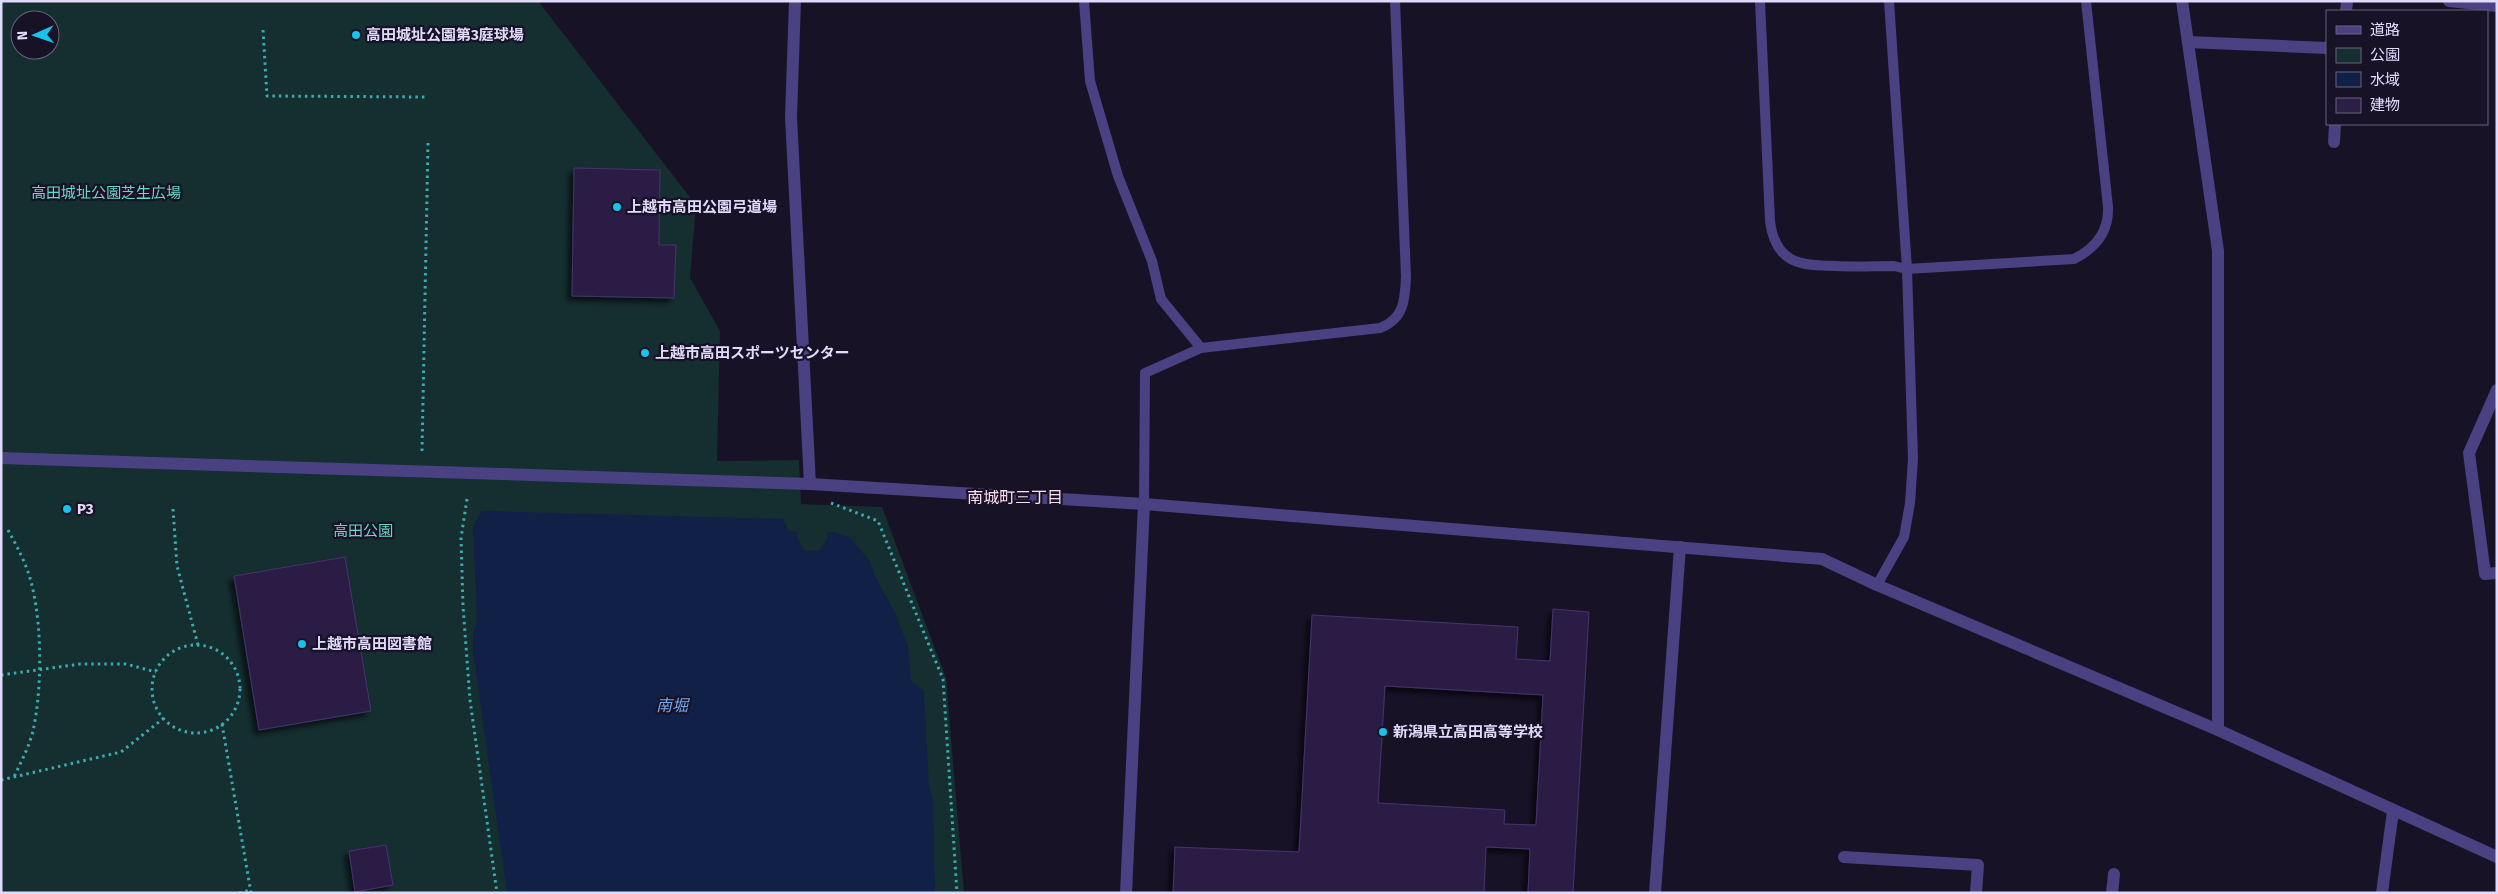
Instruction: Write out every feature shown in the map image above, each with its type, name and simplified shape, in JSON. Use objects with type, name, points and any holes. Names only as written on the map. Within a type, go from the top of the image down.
[{"type":"street","points":[[795,1],[791,117],[810,484]]},
{"type":"street","points":[[2182,1],[2218,251],[2218,730]]},
{"type":"street","points":[[2449,1],[2497,6]]},
{"type":"street","points":[[2188,42],[2326,48]]},
{"type":"street","points":[[2334,142],[2336,125]]},
{"type":"street","points":[[2497,390],[2469,453],[2485,574],[2497,573]]},
{"type":"street","points":[[1,458],[810,484],[1144,504],[1822,559],[1877,585],[2218,730],[2497,857]]},
{"type":"street","points":[[1126,893],[1144,504]]},
{"type":"street","points":[[1654,893],[1680,547]]},
{"type":"street","points":[[2382,893],[2393,811]]},
{"type":"street","points":[[1844,857],[1978,864],[1976,893]]},
{"type":"street","points":[[2112,893],[2114,874]]},
{"type":"lane","points":[[1084,1],[1090,81],[1118,176],[1152,261],[1161,299],[1201,348]]},
{"type":"lane","points":[[1144,504],[1145,373],[1201,348],[1380,328],[1393,322],[1401,312],[1406,277],[1395,1]]},
{"type":"lane","points":[[1760,1],[1770,221],[1774,241],[1791,260],[1807,266],[1894,266],[1907,269],[2074,259],[2083,254],[2102,236],[2108,218],[2108,207],[2086,1]]},
{"type":"lane","points":[[1877,585],[1904,538],[1910,503],[1913,459],[1907,269],[1889,1]]},
{"type":"path","points":[[263,30],[267,96],[427,96]]},
{"type":"path","points":[[422,450],[428,143]]},
{"type":"path","points":[[467,499],[461,538],[463,606],[469,691],[497,893]]},
{"type":"path","points":[[828,502],[878,521],[943,679],[958,893]]},
{"type":"path","points":[[173,509],[177,566],[198,645]]},
{"type":"path","points":[[8,530],[26,566],[38,630],[39,668],[33,731],[28,748],[14,777]]},
{"type":"path","points":[[198,645],[220,652],[229,659],[239,680],[238,702],[233,713],[222,724],[205,732],[194,732],[172,726],[164,718],[153,698],[152,686],[156,672],[167,656],[176,650],[198,645]]},
{"type":"path","points":[[1,675],[39,668],[80,664],[126,664],[156,672]]},
{"type":"path","points":[[1,780],[121,752],[164,718]]},
{"type":"path","points":[[222,724],[251,892],[239,893]]},
{"type":"green space","name":"高田公園","points":[[1,1],[538,1],[696,205],[690,278],[720,331],[717,461],[799,460],[801,504],[882,507],[946,678],[964,893],[1,893]]},
{"type":"water","name":"南堀","points":[[482,511],[783,519],[788,530],[797,532],[797,537],[805,551],[820,550],[828,538],[827,532],[835,532],[850,538],[869,560],[875,576],[895,613],[908,646],[911,681],[924,691],[929,789],[933,798],[935,893],[507,893],[473,652],[473,636],[477,620],[473,526]]},
{"type":"building","name":"上越市高田公園弓道場","points":[[574,168],[660,170],[659,245],[676,245],[674,298],[572,296]]},
{"type":"building","name":"上越市高田図書館","points":[[345,557],[371,711],[259,730],[234,576]]},
{"type":"building","points":[[1553,609],[1589,612],[1573,893],[1528,893],[1530,849],[1486,847],[1484,893],[1173,893],[1175,847],[1299,852],[1312,615],[1518,627],[1516,659],[1550,661]],"holes":[[[1385,686],[1543,695],[1536,825],[1504,824],[1505,810],[1378,803]]]},
{"type":"building","points":[[386,845],[393,885],[355,892],[349,851]]},
{"type":"place","name":"高田城址公園第3庭球場","points":[[356,35]]},
{"type":"place","name":"上越市高田公園弓道場","points":[[617,207]]},
{"type":"place","name":"上越市高田スポーツセンター","points":[[645,353]]},
{"type":"place","name":"P3","points":[[67,509]]},
{"type":"place","name":"上越市高田図書館","points":[[302,644]]},
{"type":"place","name":"新潟県立高田高等学校","points":[[1383,732]]},
{"type":"district","name":"南城町三丁目","points":[[1015,497]]},
{"type":"park label","name":"高田城址公園芝生広場","points":[[106,193]]}]
